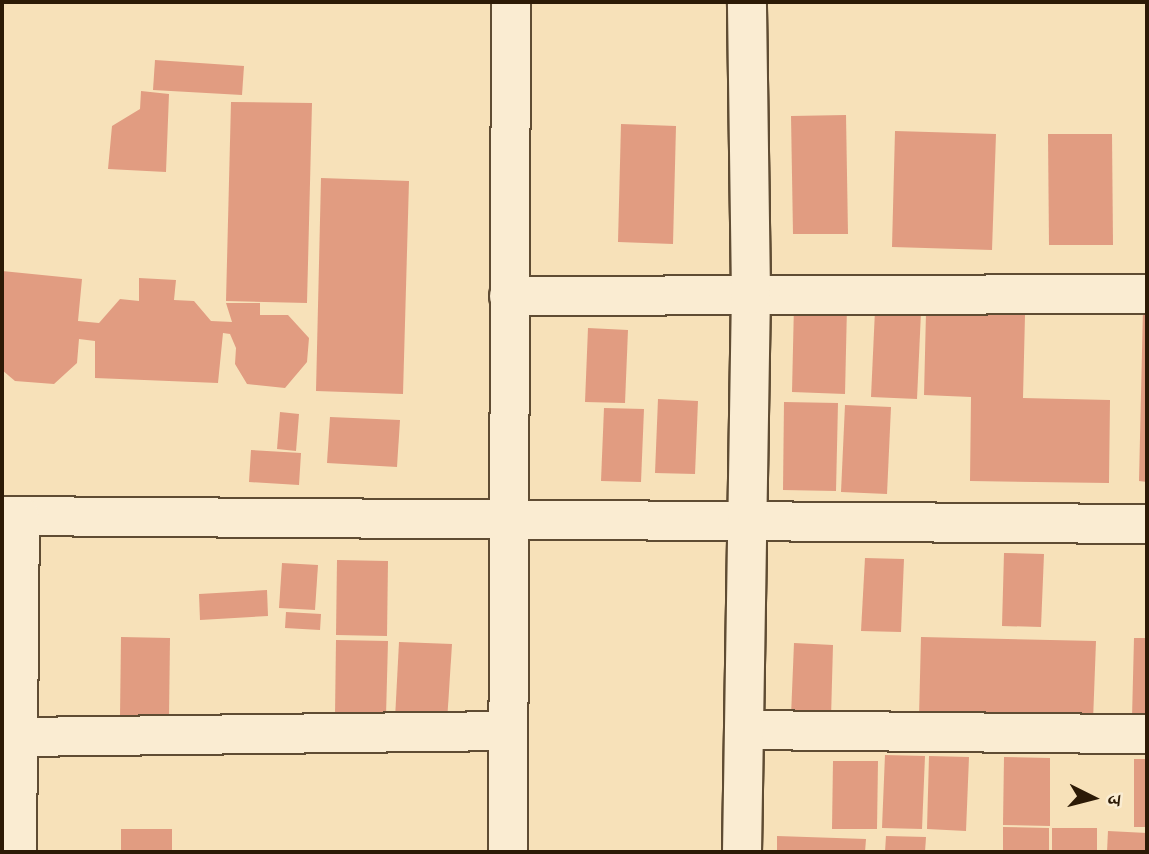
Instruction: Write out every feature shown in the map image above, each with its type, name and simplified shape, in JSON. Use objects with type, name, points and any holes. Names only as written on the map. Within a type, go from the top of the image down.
[{"type":"street","points":[[508,852],[511,2]]},
{"type":"street","points":[[743,852],[750,520],[751,294],[747,2]]},
{"type":"street","points":[[509,296],[1147,294]]},
{"type":"street","points":[[17,852],[18,737],[11,516],[1147,524]]},
{"type":"street","points":[[745,730],[1147,734]]},
{"type":"street","points":[[18,737],[508,731]]},
{"type":"building","points":[[155,60],[244,66],[242,95],[153,90]]},
{"type":"building","points":[[141,91],[169,94],[166,172],[108,169],[112,126],[140,109]]},
{"type":"building","points":[[231,102],[312,103],[307,303],[226,301]]},
{"type":"building","points":[[846,115],[848,234],[793,234],[791,116]]},
{"type":"building","points":[[621,124],[676,126],[673,244],[618,242]]},
{"type":"building","points":[[895,131],[996,134],[992,250],[892,247]]},
{"type":"building","points":[[1048,134],[1112,134],[1113,245],[1049,245]]},
{"type":"building","points":[[321,178],[409,181],[403,394],[316,391]]},
{"type":"building","points":[[2,271],[82,279],[78,321],[99,323],[120,299],[139,301],[139,278],[176,280],[174,300],[194,301],[211,321],[232,322],[226,303],[260,303],[260,315],[288,315],[309,338],[307,362],[285,388],[247,384],[235,364],[236,348],[230,334],[223,333],[218,383],[95,378],[95,341],[79,339],[77,363],[54,384],[15,381],[2,370]]},
{"type":"building","points":[[794,304],[847,306],[845,394],[792,392]]},
{"type":"building","points":[[1143,308],[1147,308],[1147,482],[1139,481]]},
{"type":"building","points":[[875,310],[921,312],[917,399],[871,397]]},
{"type":"building","points":[[926,312],[1025,315],[1023,398],[1110,400],[1109,483],[970,481],[971,397],[924,395]]},
{"type":"building","points":[[588,328],[628,330],[625,403],[585,402]]},
{"type":"building","points":[[658,399],[698,401],[695,474],[655,473]]},
{"type":"building","points":[[784,402],[838,403],[836,491],[783,490]]},
{"type":"building","points":[[845,405],[891,407],[887,494],[841,492]]},
{"type":"building","points":[[604,408],[644,409],[641,482],[601,481]]},
{"type":"building","points":[[280,412],[299,414],[296,451],[277,449]]},
{"type":"building","points":[[330,417],[400,420],[397,467],[327,463]]},
{"type":"building","points":[[251,450],[301,453],[299,485],[249,482]]},
{"type":"building","points":[[1004,553],[1044,554],[1041,627],[1002,626]]},
{"type":"building","points":[[865,558],[904,559],[901,632],[861,631]]},
{"type":"building","points":[[337,560],[388,561],[387,636],[336,635]]},
{"type":"building","points":[[282,563],[318,565],[315,610],[279,608]]},
{"type":"building","points":[[267,590],[268,616],[200,620],[199,594]]},
{"type":"building","points":[[286,612],[321,614],[320,630],[285,628]]},
{"type":"building","points":[[121,637],[170,638],[169,717],[120,716]]},
{"type":"building","points":[[921,637],[1096,641],[1093,721],[919,717]]},
{"type":"building","points":[[1134,638],[1147,638],[1147,718],[1132,718]]},
{"type":"building","points":[[336,640],[388,641],[386,716],[335,715]]},
{"type":"building","points":[[399,642],[452,644],[447,722],[395,719]]},
{"type":"building","points":[[794,643],[833,645],[831,718],[791,716]]},
{"type":"building","points":[[885,755],[925,756],[922,829],[882,828]]},
{"type":"building","points":[[929,756],[969,757],[966,831],[927,829]]},
{"type":"building","points":[[1004,757],[1050,758],[1050,826],[1003,825]]},
{"type":"building","points":[[1134,759],[1147,759],[1147,827],[1134,827]]},
{"type":"building","points":[[833,761],[878,761],[877,829],[832,829]]},
{"type":"building","points":[[1003,827],[1049,828],[1049,852],[1003,852]]},
{"type":"building","points":[[1052,828],[1097,828],[1097,852],[1052,852]]},
{"type":"building","points":[[121,829],[172,829],[172,852],[121,852]]},
{"type":"building","points":[[1108,831],[1147,833],[1147,852],[1107,852]]},
{"type":"building","points":[[777,836],[866,839],[865,852],[777,852]]},
{"type":"building","points":[[886,836],[926,837],[925,852],[885,852]]}]
